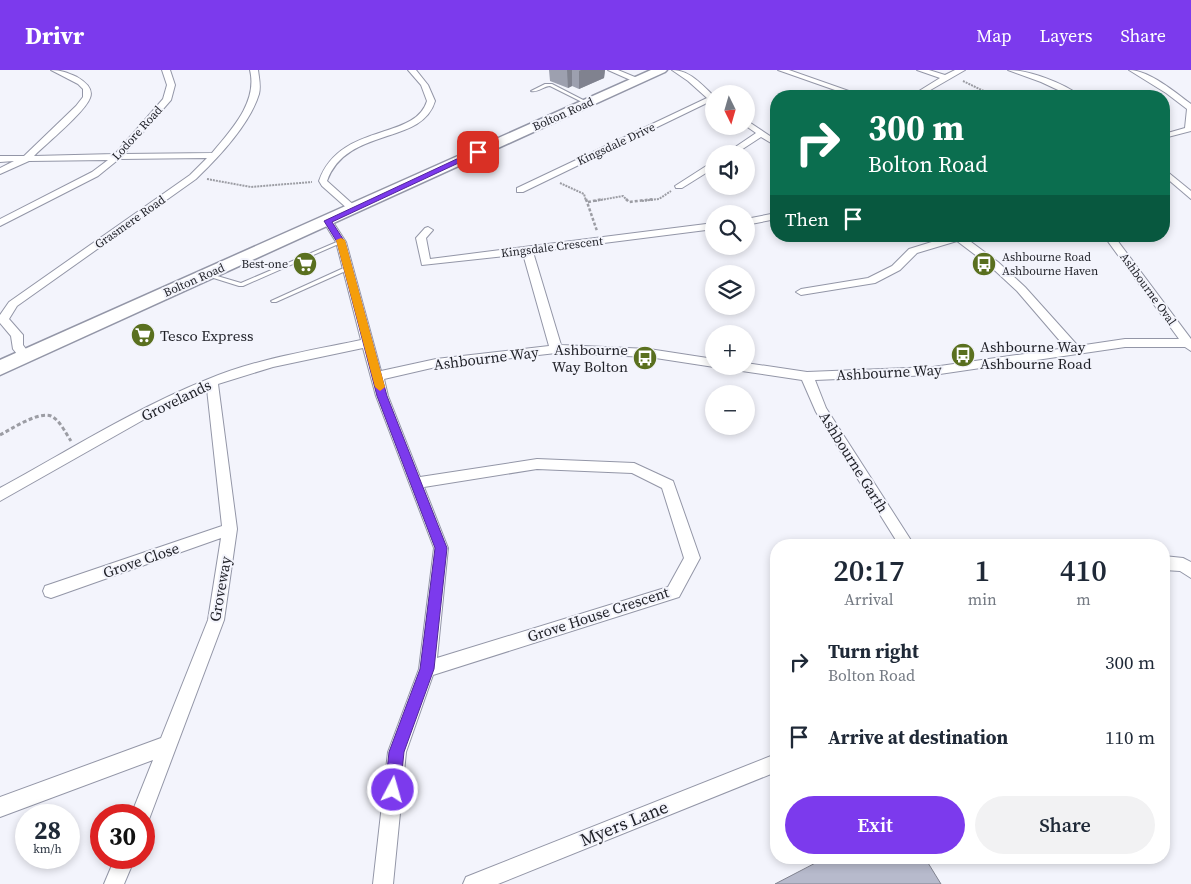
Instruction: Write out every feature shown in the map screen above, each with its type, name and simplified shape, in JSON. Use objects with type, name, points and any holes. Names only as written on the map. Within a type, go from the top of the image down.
[{"type":"main road","name":"Bolton Road","points":[[0,368],[661,70]]},
{"type":"street","points":[[0,171],[26,159],[79,108],[87,97],[87,88],[81,82],[54,70]]},
{"type":"street","name":"Lodore Road","points":[[0,223],[95,174],[117,157],[167,100],[171,85],[166,70]]},
{"type":"street","name":"Grasmere Road","points":[[25,356],[17,346],[17,335],[8,327],[3,318],[13,304],[193,177],[215,155],[247,110],[255,95],[257,83],[254,70]]},
{"type":"street","points":[[352,208],[323,181],[325,171],[337,155],[408,125],[425,115],[432,101],[424,85],[412,70]]},
{"type":"street","points":[[612,70],[638,80]]},
{"type":"street","points":[[676,70],[691,79],[705,92]]},
{"type":"street","points":[[782,70],[793,72],[843,90]]},
{"type":"street","points":[[921,70],[947,76]]},
{"type":"street","points":[[925,90],[961,70]]},
{"type":"street","points":[[1012,70],[1044,80],[1064,90]]},
{"type":"street","points":[[1133,70],[1166,90]]},
{"type":"street","points":[[1170,93],[1191,109],[1190,129],[1170,134]]},
{"type":"street","name":"Kingsdale Drive","points":[[520,190],[705,103]]},
{"type":"street","points":[[755,128],[770,139]]},
{"type":"street","points":[[742,145],[762,132]]},
{"type":"street","points":[[0,159],[215,155]]},
{"type":"street","points":[[679,186],[705,170]]},
{"type":"street","points":[[1170,177],[1191,196]]},
{"type":"street","points":[[755,220],[770,217]]},
{"type":"street","points":[[328,221],[341,242],[382,396],[441,548],[427,669],[396,752],[383,884]]},
{"type":"street","name":"Kingsdale Crescent","points":[[428,230],[421,238],[426,263],[705,227]]},
{"type":"street","points":[[801,292],[871,281],[896,268],[912,251],[941,242]]},
{"type":"street","points":[[964,242],[994,264],[1020,289],[1074,349]]},
{"type":"street","name":"Ashbourne Oval","points":[[1114,242],[1190,344]]},
{"type":"street","points":[[527,250],[556,349]]},
{"type":"street","name":"Grovelands","points":[[0,495],[155,408],[212,382],[271,363],[367,343]]},
{"type":"street","name":"Ashbourne Way","points":[[755,369],[808,376],[933,371],[1125,343],[1190,344]]},
{"type":"street","name":"Ashbourne Way","points":[[378,376],[436,363],[556,349],[649,353],[705,362]]},
{"type":"street","name":"Ashbourne Garth","points":[[808,376],[820,409],[903,539]]},
{"type":"street","name":"Groveway","points":[[145,804],[216,620],[230,529],[212,382]]},
{"type":"street","name":"Grove House Crescent","points":[[417,483],[537,464],[634,468],[668,485],[692,558],[673,592],[427,669]]},
{"type":"street","name":"Grove Close","points":[[51,591],[230,529]]},
{"type":"street","points":[[1170,564],[1182,565],[1191,571]]},
{"type":"street","points":[[0,807],[168,745]]},
{"type":"street","name":"Myers Lane","points":[[473,884],[770,765]]},
{"type":"street","points":[[114,884],[120,869]]},
{"type":"lane","points":[[534,91],[546,85],[551,86],[587,103]]},
{"type":"lane","points":[[205,275],[241,285],[341,242]]},
{"type":"lane","points":[[274,301],[348,268]]},
{"type":"path","points":[[947,76],[970,83],[983,90]]},
{"type":"path","points":[[193,177],[251,187],[323,181]]},
{"type":"path","points":[[547,177],[584,194],[601,241]]},
{"type":"path","points":[[588,202],[623,196],[628,202],[659,199],[679,186]]},
{"type":"path","points":[[0,435],[45,415],[52,417],[79,451]]},
{"type":"building","points":[[813,864],[929,864],[941,884],[775,884]]},
{"type":"slow traffic","points":[[341,240],[380,387]]},
{"type":"place","name":"Best-one","points":[[305,264]]},
{"type":"place","name":"Ashbourne Road Ashbourne Haven","points":[[984,264]]},
{"type":"place","name":"Tesco Express","points":[[143,335]]},
{"type":"place","name":"Ashbourne Way Ashbourne Road","points":[[963,355]]},
{"type":"place","name":"Ashbourne Way Bolton","points":[[645,358]]},
{"type":"route","points":[[393,790],[396,752],[427,669],[441,548],[382,396],[341,242],[328,221],[352,208],[478,152]]}]
